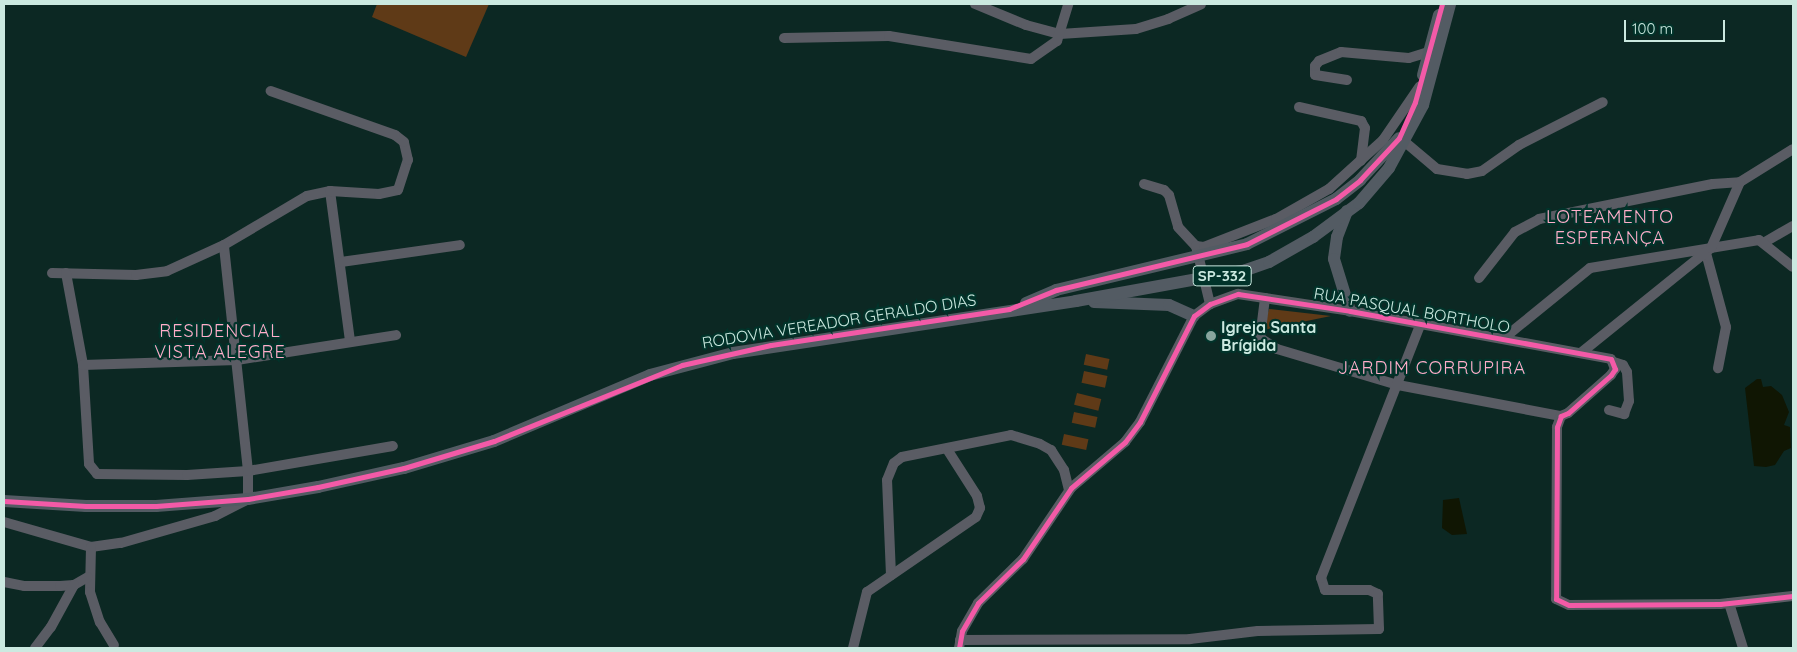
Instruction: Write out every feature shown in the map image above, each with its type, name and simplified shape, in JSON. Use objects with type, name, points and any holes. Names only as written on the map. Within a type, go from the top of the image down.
[{"type":"main road","name":"RODOVIA VEREADOR GERALDO DIAS","points":[[1402,140],[1420,86],[1442,4]]},
{"type":"main road","name":"RODOVIA VEREADOR GERALDO DIAS","points":[[4,501],[119,507],[248,499],[404,468],[494,441],[682,365],[771,345],[1010,309],[1076,301],[1246,270],[1290,251],[1349,209],[1385,164],[1423,105],[1450,4]]},
{"type":"main road","points":[[1010,309],[1056,290],[1247,244],[1313,214],[1360,180],[1402,140]]},
{"type":"main road","points":[[1349,209],[1334,259],[1350,311]]},
{"type":"main road","points":[[1076,301],[1168,305],[1194,316]]},
{"type":"street","points":[[975,4],[1060,34],[1136,29],[1186,7],[1201,4]]},
{"type":"street","points":[[784,38],[889,36],[1031,59],[1057,41],[1068,4]]},
{"type":"street","points":[[1347,80],[1315,75],[1315,66],[1319,61],[1341,52],[1409,58],[1428,52]]},
{"type":"street","points":[[1197,255],[1204,246],[1237,235],[1305,206],[1361,161],[1383,140],[1420,86]]},
{"type":"street","points":[[52,273],[150,274],[167,271],[224,245],[280,209],[307,196],[330,191],[379,194],[398,190],[408,160],[404,142],[380,129],[271,91]]},
{"type":"street","points":[[1402,140],[1437,169],[1467,174],[1482,170],[1519,145],[1603,102]]},
{"type":"street","points":[[1298,107],[1361,121],[1365,128],[1361,161]]},
{"type":"street","points":[[1479,278],[1515,232],[1538,219],[1713,184],[1740,182],[1793,149]]},
{"type":"street","points":[[1582,352],[1709,250],[1740,182]]},
{"type":"street","points":[[1144,184],[1164,190],[1170,195],[1178,227],[1197,255],[1210,304]]},
{"type":"street","points":[[330,191],[341,262],[350,341]]},
{"type":"street","points":[[1504,338],[1590,268],[1762,241],[1793,226]]},
{"type":"street","points":[[1762,241],[1793,267]]},
{"type":"street","points":[[4,522],[91,547],[121,543],[215,516],[248,499],[248,471],[224,245]]},
{"type":"street","points":[[341,262],[460,245]]},
{"type":"street","points":[[1709,250],[1726,327],[1718,368]]},
{"type":"street","points":[[66,273],[83,365],[89,464],[97,474],[188,475],[248,471],[393,446]]},
{"type":"street","name":"RUA PASQUAL BORTHOLO","points":[[1194,316],[1210,304],[1238,294],[1350,311],[1420,325],[1504,338],[1582,352],[1612,361]]},
{"type":"street","points":[[1265,298],[1260,338],[1266,344],[1398,385],[1561,416],[1568,413],[1611,375],[1612,361],[1623,365],[1627,372],[1629,401],[1624,414],[1609,410]]},
{"type":"street","points":[[1194,316],[1140,422],[1124,442],[1069,490],[1023,559],[978,603],[967,618],[960,644],[1190,639],[1258,631],[1379,629],[1378,594],[1369,590],[1325,590],[1321,578],[1420,325]]},
{"type":"street","points":[[83,365],[237,360],[396,335]]},
{"type":"street","points":[[1561,416],[1557,427],[1556,599],[1570,605],[1728,603],[1793,596]]},
{"type":"street","points":[[891,575],[887,480],[890,470],[902,457],[947,449],[1002,435],[1011,435],[1046,447],[1064,470],[1069,490]]},
{"type":"street","points":[[853,648],[867,592],[966,526],[980,508],[977,496],[947,449]]},
{"type":"street","points":[[1064,470],[1082,478]]},
{"type":"street","points":[[91,547],[88,577],[93,604],[114,645]]},
{"type":"street","points":[[4,582],[24,586],[74,585],[88,577]]},
{"type":"street","points":[[35,648],[51,627],[74,585]]},
{"type":"street","points":[[1728,603],[1742,648]]},
{"type":"shaded area","points":[[377,4],[489,4],[466,57],[372,17]]},
{"type":"shaded area","points":[[1269,309],[1331,316],[1263,330]]},
{"type":"shaded area","points":[[1086,354],[1109,359],[1107,370],[1084,365]]},
{"type":"shaded area","points":[[1084,371],[1107,376],[1105,388],[1082,383]]},
{"type":"shaded area","points":[[1757,379],[1761,379],[1763,387],[1771,386],[1782,395],[1789,412],[1784,425],[1790,427],[1791,448],[1784,451],[1775,465],[1766,467],[1754,466],[1745,388]]},
{"type":"shaded area","points":[[1077,393],[1101,399],[1098,411],[1074,405]]},
{"type":"shaded area","points":[[1074,412],[1097,417],[1095,428],[1072,423]]},
{"type":"shaded area","points":[[1064,434],[1088,439],[1086,450],[1062,445]]},
{"type":"shaded area","points":[[1459,498],[1467,534],[1452,535],[1442,528],[1443,500]]},
{"type":"cycle path","points":[[4,501],[86,506],[156,506],[248,499],[318,487],[404,468],[494,441],[682,365],[771,345],[1009,309],[1056,290],[1247,244],[1336,199],[1360,180],[1399,138],[1415,102],[1442,4]]},
{"type":"cycle path","points":[[959,648],[962,631],[978,603],[1023,559],[1071,488],[1125,442],[1140,422],[1194,316],[1210,304],[1238,294],[1350,311],[1611,359],[1615,369],[1611,375],[1568,413],[1561,416],[1557,427],[1556,599],[1569,605],[1720,604],[1793,596]]},
{"type":"place","name":"Igreja Santa Brígida","points":[[1211,336]]},
{"type":"district","name":"LOTEAMENTO ESPERANÇA","points":[[1610,228]]},
{"type":"district","name":"RESIDENCIAL VISTA ALEGRE","points":[[220,342]]},
{"type":"district","name":"JARDIM CORRUPIRA","points":[[1432,368]]}]
